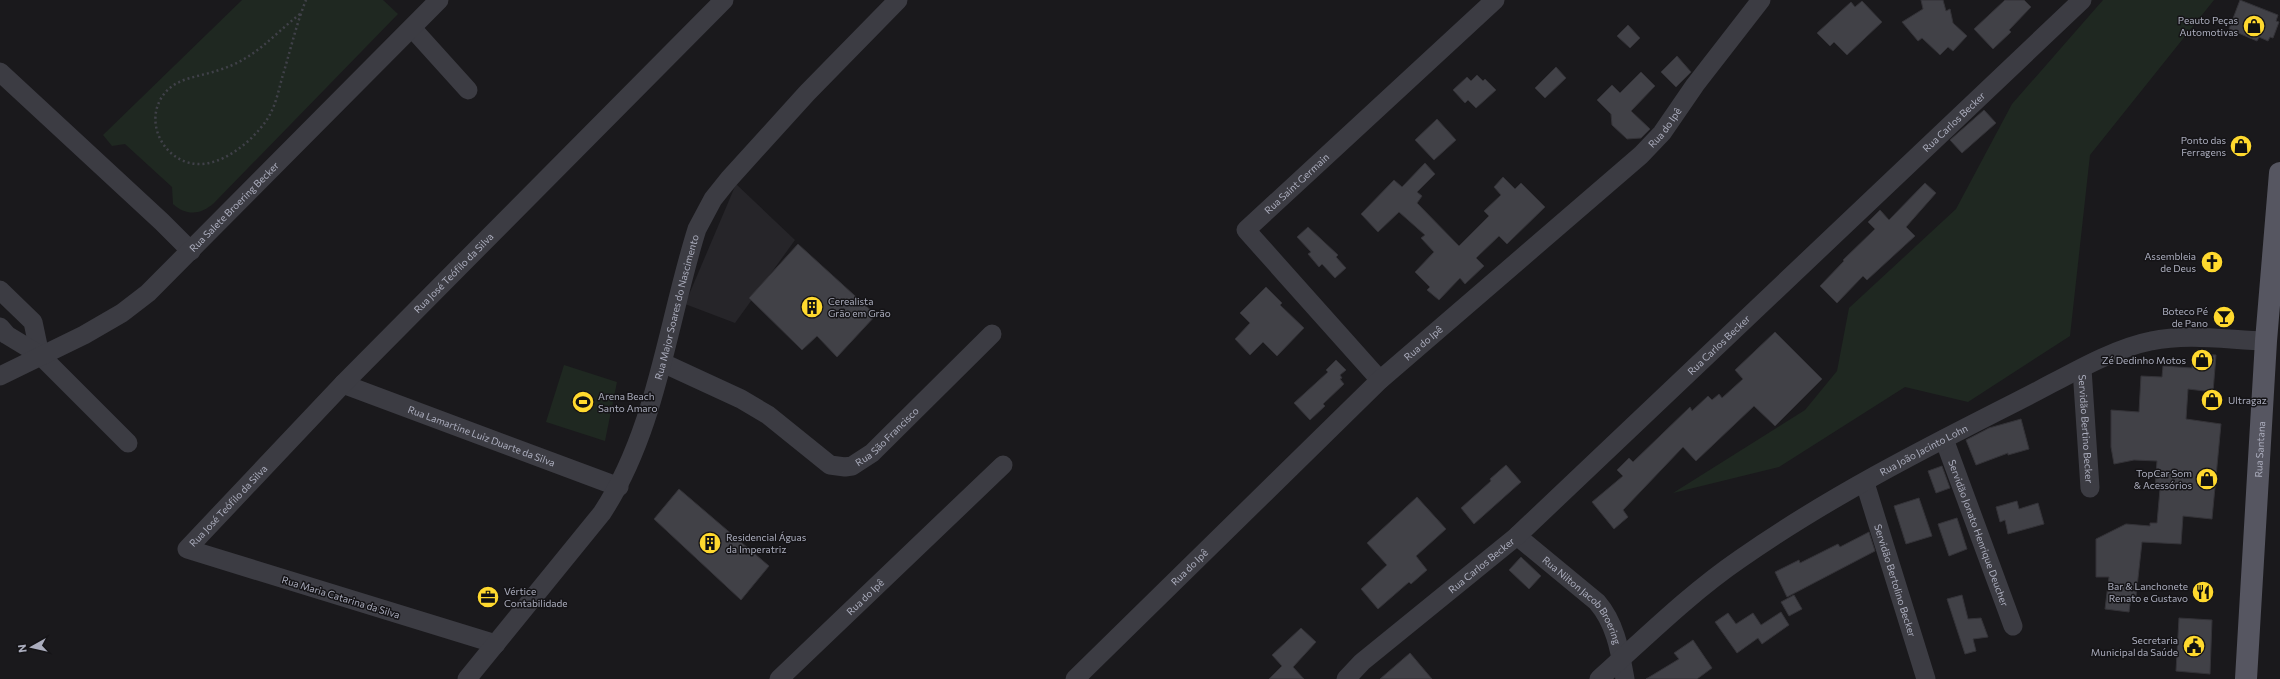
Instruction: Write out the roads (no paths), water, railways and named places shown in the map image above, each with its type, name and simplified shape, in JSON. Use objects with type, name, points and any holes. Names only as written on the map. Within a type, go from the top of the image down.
[{"type":"main road","name":"Rua Santana","points":[[2246,679],[2266,341],[2280,173]]},
{"type":"street","name":"Rua Salete Broering Becker","points":[[0,376],[40,355],[84,335],[122,313],[148,293],[439,0]]},
{"type":"street","name":"Rua José Teófilo da Silva","points":[[187,549],[343,384],[724,0]]},
{"type":"street","name":"Rua Major Soares do Nascimento","points":[[467,679],[602,513],[620,487],[642,434],[692,247],[702,218],[713,199],[807,93],[898,0]]},
{"type":"street","name":"Rua Saint Germain","points":[[1380,380],[1246,230],[1495,0]]},
{"type":"street","name":"Rua do Ipê","points":[[1075,679],[1380,380],[1641,155],[1662,133],[1694,85],[1761,0]]},
{"type":"street","name":"Rua Carlos Becker","points":[[1346,679],[1362,662],[1516,536],[2082,0]]},
{"type":"street","points":[[412,28],[468,90]]},
{"type":"street","points":[[0,72],[162,222],[191,251]]},
{"type":"street","points":[[0,290],[33,322],[40,355]]},
{"type":"street","points":[[0,327],[8,335],[40,355],[128,443]]},
{"type":"street","name":"Rua São Francisco","points":[[662,363],[741,399],[768,415],[823,462],[845,468],[858,464],[872,453],[992,334]]},
{"type":"street","name":"Rua João Jacinto Lohn","points":[[1599,679],[1683,603],[1740,559],[1865,483],[1944,439],[2082,369],[2126,348],[2151,340],[2180,338],[2266,341]]},
{"type":"street","name":"Servidão Bertino Becker","points":[[2082,369],[2090,488]]},
{"type":"street","name":"Rua Lamartine Luiz Duarte da Silva","points":[[343,384],[620,487]]},
{"type":"street","name":"Servidão Jonato Henrique Deucher","points":[[1944,439],[2013,626]]},
{"type":"street","name":"Rua do Ipê","points":[[779,679],[1003,465]]},
{"type":"street","name":"Servidão Bertolino Becker","points":[[1865,483],[1926,679]]},
{"type":"street","name":"Rua Nilton Jacob Broering","points":[[1516,536],[1597,602],[1610,621],[1622,659],[1625,679]]},
{"type":"street","name":"Rua Maria Catarina da Silva","points":[[187,549],[496,644]]},
{"type":"place","name":"Peauto Peças Automotivas","points":[[2254,26]]},
{"type":"place","name":"Ponto das Ferragens","points":[[2241,146]]},
{"type":"place","name":"Assembleia de Deus","points":[[2212,262]]},
{"type":"place","name":"Cerealista Grão em Grão","points":[[812,307]]},
{"type":"place","name":"Boteco Pé de Pano","points":[[2224,317]]},
{"type":"place","name":"Zé Dedinho Motos","points":[[2202,360]]},
{"type":"place","name":"Ultragaz","points":[[2212,400]]},
{"type":"place","name":"Arena Beach Santo Amaro","points":[[583,402]]},
{"type":"place","name":"TopCar Som & Acessórios","points":[[2207,479]]},
{"type":"place","name":"Residencial Águas da Imperatriz","points":[[710,543]]},
{"type":"place","name":"Bar & Lanchonete Renato e Gustavo","points":[[2203,592]]},
{"type":"place","name":"Vértice Contabilidade","points":[[488,597]]},
{"type":"place","name":"Secretaria Municipal da Saúde","points":[[2194,646]]}]
